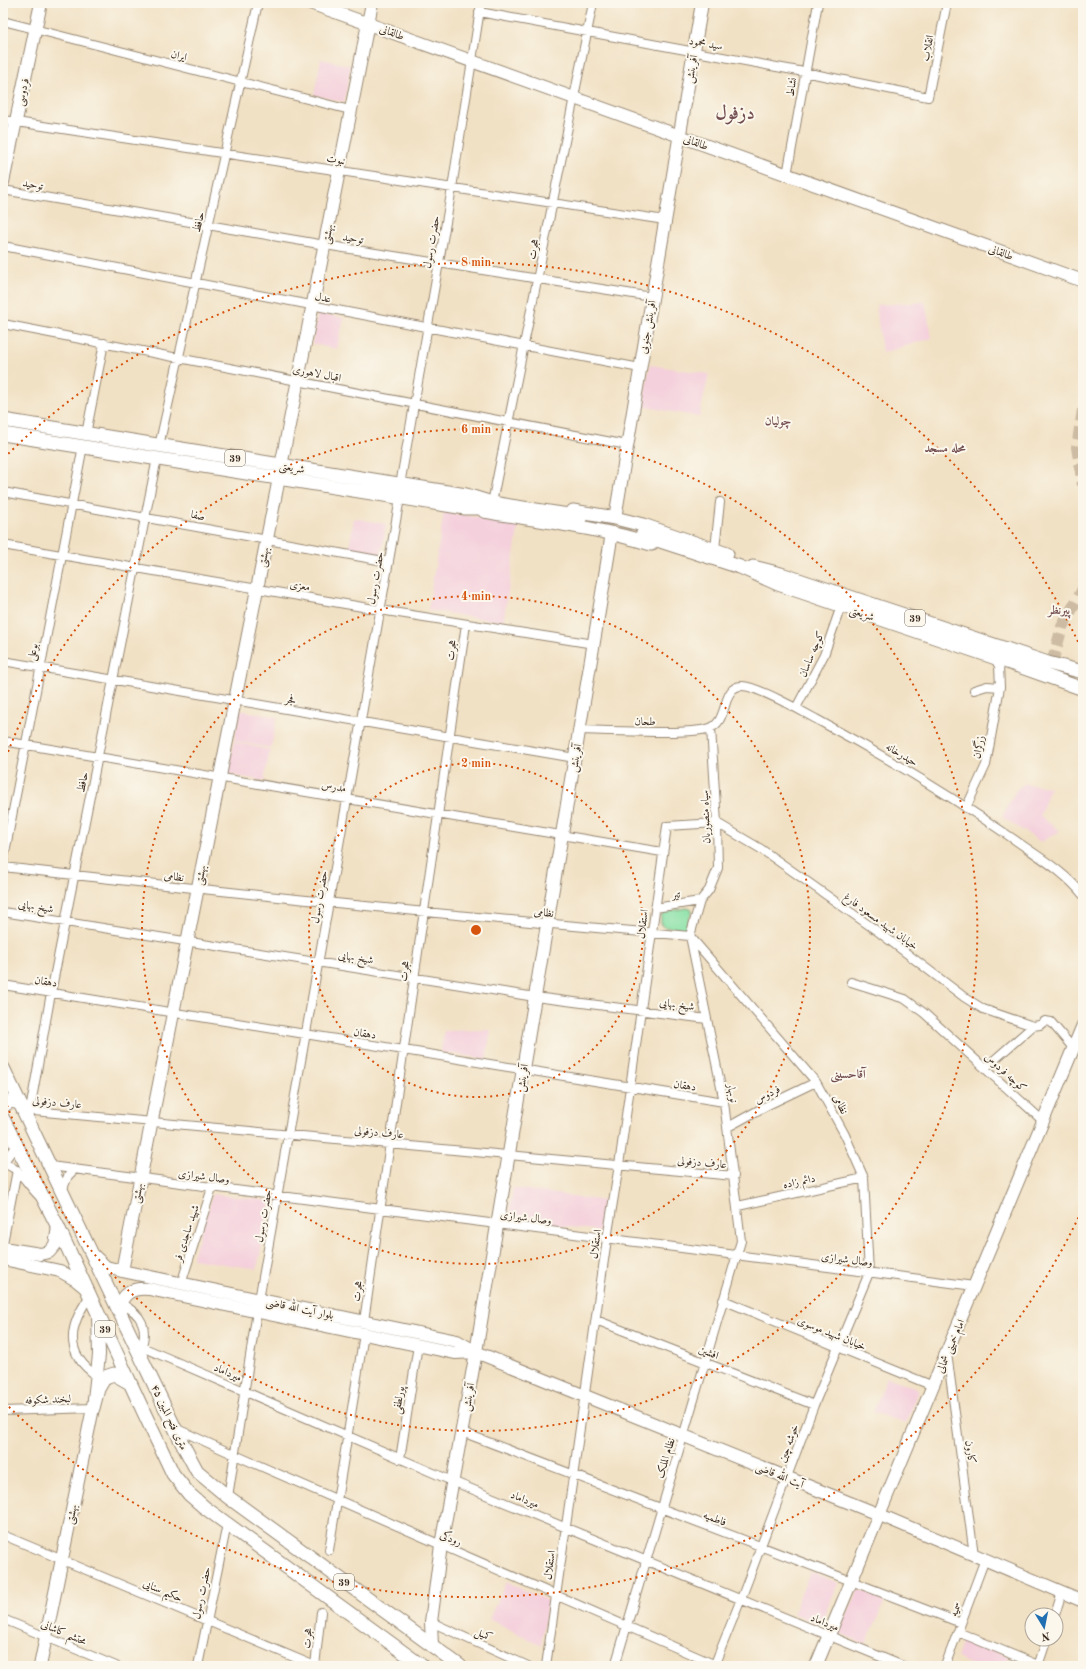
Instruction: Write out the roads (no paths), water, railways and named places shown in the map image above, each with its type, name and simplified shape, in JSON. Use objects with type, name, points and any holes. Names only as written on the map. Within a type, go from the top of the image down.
[{"type":"main road","name":"فردوسی","points":[[3,182],[41,3]]},
{"type":"main road","name":"طالقانی","points":[[310,3],[1083,281]]},
{"type":"main road","name":"بهشتی","points":[[122,1271],[372,3]]},
{"type":"main road","name":"آفرینش","points":[[679,136],[702,3]]},
{"type":"main road","name":"آفرینش جنوبی","points":[[615,518],[679,136]]},
{"type":"main road","name":"شریعتی","points":[[3,420],[85,440],[400,491],[466,495],[492,503],[582,519]]},
{"type":"main road","name":"شریعتی","points":[[3,434],[85,440]]},
{"type":"main road","name":"شریعتی","points":[[400,491],[465,508],[491,508],[582,519]]},
{"type":"main road","points":[[466,495],[493,498],[582,519],[612,533],[642,533],[715,549],[780,579]]},
{"type":"main road","points":[[582,519],[615,518],[642,533],[780,579]]},
{"type":"main road","points":[[612,533],[615,518]]},
{"type":"main road","name":"آفرینش","points":[[432,1646],[431,1622],[441,1545],[476,1352],[612,533]]},
{"type":"main road","name":"شریعتی","points":[[780,579],[841,606],[993,657],[1046,668],[1083,672]]},
{"type":"main road","name":"شریعتی","points":[[780,579],[1046,668],[1083,689]]},
{"type":"main road","name":"39","points":[[1046,668],[1083,678]]},
{"type":"main road","name":"39","points":[[1046,668],[1083,682]]},
{"type":"main road","name":"امام خمینی شمالی","points":[[816,1666],[1083,1025]]},
{"type":"main road","name":"۴۵ متری فتح المبین","points":[[3,1068],[25,1109],[50,1166],[120,1307],[175,1428],[197,1471],[228,1497],[460,1666]]},
{"type":"main road","points":[[3,1106],[11,1101],[19,1103],[25,1109]]},
{"type":"main road","name":"۴۵ متری فتح المبین","points":[[3,1119],[58,1227],[173,1474],[204,1507],[335,1602],[412,1662],[422,1666]]},
{"type":"main road","points":[[3,1248],[40,1254],[49,1252],[54,1245],[58,1227]]},
{"type":"main road","points":[[49,1252],[55,1258],[54,1266],[50,1269]]},
{"type":"main road","name":"بلوار آیت الله قاضی","points":[[93,1255],[106,1266],[122,1271],[181,1284],[364,1334],[455,1353],[476,1352]]},
{"type":"main road","points":[[3,1259],[50,1269],[68,1275],[88,1293]]},
{"type":"main road","name":"بلوار آیت الله قاضی","points":[[120,1307],[124,1295],[141,1288],[364,1321],[457,1341],[476,1352]]},
{"type":"main road","name":"بهشتی","points":[[40,1666],[93,1408],[99,1340],[98,1314]]},
{"type":"main road","name":"آیت الله قاضی","points":[[476,1352],[880,1515],[1083,1601]]},
{"type":"main road","points":[[93,1408],[98,1389],[105,1377],[114,1374],[130,1383]]},
{"type":"main road","points":[[287,1568],[292,1568],[299,1563],[301,1558],[300,1550]]},
{"type":"main road","points":[[335,1602],[330,1595],[330,1591],[336,1583],[344,1582]]},
{"type":"main road","points":[[414,1633],[431,1622]]},
{"type":"street","name":"حافظ","points":[[25,1109],[66,922],[158,452],[258,3]]},
{"type":"street","name":"حضرت رسول","points":[[228,1497],[258,1306],[389,562],[414,403],[452,188],[481,3]]},
{"type":"street","name":"هجرت","points":[[493,498],[575,99],[593,3]]},
{"type":"street","name":"نشاط","points":[[787,175],[804,72],[818,3]]},
{"type":"street","name":"انقلاب","points":[[928,97],[947,3]]},
{"type":"street","name":"سید محمود","points":[[479,12],[804,72],[928,97]]},
{"type":"street","name":"ایران","points":[[3,22],[36,29],[350,110]]},
{"type":"street","name":"نبوت","points":[[3,120],[665,220]]},
{"type":"street","name":"توحید","points":[[3,190],[325,245],[652,297]]},
{"type":"street","name":"عدل","points":[[3,246],[640,368]]},
{"type":"street","name":"اقبال لاهوری","points":[[3,324],[627,445]]},
{"type":"street","name":"بوعلی","points":[[3,863],[104,343]]},
{"type":"street","name":"صفا","points":[[3,492],[389,562]]},
{"type":"street","points":[[715,549],[720,502]]},
{"type":"street","name":"معزی","points":[[3,545],[380,610],[594,644]]},
{"type":"street","name":"کوچه ساسان","points":[[796,708],[824,654],[841,606]]},
{"type":"street","name":"هجرت","points":[[364,1321],[466,624]]},
{"type":"street","name":"زرگران","points":[[966,808],[986,765],[1000,687],[999,666],[993,657]]},
{"type":"street","name":"فجر","points":[[3,661],[113,681],[235,700],[361,723],[575,758]]},
{"type":"street","name":"حیدرخانه","points":[[711,728],[717,724],[721,718],[729,694],[732,690],[739,686],[751,687],[796,708],[898,764],[966,808],[1067,877],[1083,895]]},
{"type":"street","points":[[974,690],[987,686],[1000,687]]},
{"type":"street","name":"طحان","points":[[580,730],[658,732],[711,728]]},
{"type":"street","name":"سیاه منصوریان","points":[[690,936],[700,901],[709,890],[718,868],[717,823],[711,728]]},
{"type":"street","name":"مدرس","points":[[3,741],[662,852]]},
{"type":"street","name":"استقلال","points":[[546,1666],[607,1239],[619,1165],[662,852],[667,826],[717,823]]},
{"type":"street","name":"خیابان شهید مسعود فارغ","points":[[717,823],[761,849],[983,1009],[1033,1026]]},
{"type":"street","name":"نظامی","points":[[3,867],[197,890],[547,924],[690,936],[816,1082],[845,1135],[864,1178],[868,1273]]},
{"type":"street","name":"تیر","points":[[655,908],[700,901]]},
{"type":"street","name":"شیخ بهایی","points":[[3,912],[535,997],[707,1019]]},
{"type":"street","name":"نوبهار","points":[[690,936],[728,1127],[741,1241],[737,1256]]},
{"type":"street","name":"کوچه فردوس","points":[[851,982],[905,999],[924,1013],[1043,1121]]},
{"type":"street","name":"دهقان","points":[[3,985],[724,1102]]},
{"type":"street","points":[[985,1068],[1033,1026],[1040,1025],[1045,1021],[1051,1022],[1073,1048]]},
{"type":"street","name":"فردوس","points":[[728,1127],[766,1106],[816,1082]]},
{"type":"street","name":"عارف دزفولی","points":[[25,1109],[734,1176]]},
{"type":"street","points":[[16,1145],[4,1163],[16,1170],[32,1190],[45,1201]]},
{"type":"street","name":"وصال شیرازی","points":[[50,1166],[277,1197],[974,1286]]},
{"type":"street","points":[[3,1243],[16,1170]]},
{"type":"street","points":[[62,1191],[68,1176],[74,1170]]},
{"type":"street","name":"دائم زاده","points":[[738,1206],[864,1178]]},
{"type":"street","name":"شهید ساجدی فر","points":[[181,1284],[212,1188]]},
{"type":"street","name":"نظام الملک","points":[[615,1666],[737,1256]]},
{"type":"street","name":"خوشه چین","points":[[716,1665],[814,1406],[868,1273]]},
{"type":"street","points":[[88,1293],[76,1319],[73,1331],[73,1343],[80,1361],[97,1376]]},
{"type":"street","name":"خیابان شهید موسوی","points":[[723,1300],[933,1386]]},
{"type":"street","name":"افشین","points":[[596,1320],[814,1406]]},
{"type":"street","points":[[329,1550],[364,1334]]},
{"type":"street","name":"پورلطفی","points":[[400,1459],[418,1345]]},
{"type":"street","name":"میرداماد","points":[[140,1350],[245,1392],[347,1437],[565,1528],[903,1666]]},
{"type":"street","name":"کارون","points":[[947,1352],[979,1557]]},
{"type":"street","name":"لبخند شکوفه","points":[[3,1411],[93,1408]]},
{"type":"street","name":"رودکی","points":[[175,1428],[234,1456],[716,1665]]},
{"type":"street","name":"فاطمیه","points":[[462,1432],[661,1510],[961,1623]]},
{"type":"street","name":"حضرت رسول","points":[[198,1666],[227,1524]]},
{"type":"street","name":"حکیم سنایی","points":[[3,1535],[315,1666]]},
{"type":"street","name":"سمیه","points":[[945,1666],[961,1623],[979,1557]]},
{"type":"street","points":[[1057,1607],[1062,1592]]},
{"type":"street","name":"هجرت","points":[[315,1666],[321,1612]]},
{"type":"street","name":"محتشم کاشانی","points":[[3,1619],[116,1666]]},
{"type":"street","name":"کمیل","points":[[431,1622],[528,1666]]},
{"type":"street","points":[[958,1632],[1038,1665],[1044,1647]]},
{"type":"tunnel","points":[[1083,410],[1077,447],[1083,485]]},
{"type":"tunnel","points":[[581,521],[614,527],[642,535]]},
{"type":"tunnel","points":[[1052,663],[1062,627],[1083,589]]},
{"type":"district","name":"دزفول","points":[[735,112]]},
{"type":"district","name":"چولیان","points":[[778,421]]},
{"type":"district","name":"محله مسجد","points":[[945,448]]},
{"type":"district","name":"پیرنظر","points":[[1059,610]]},
{"type":"district","name":"آقاحسینی","points":[[848,1074]]}]
